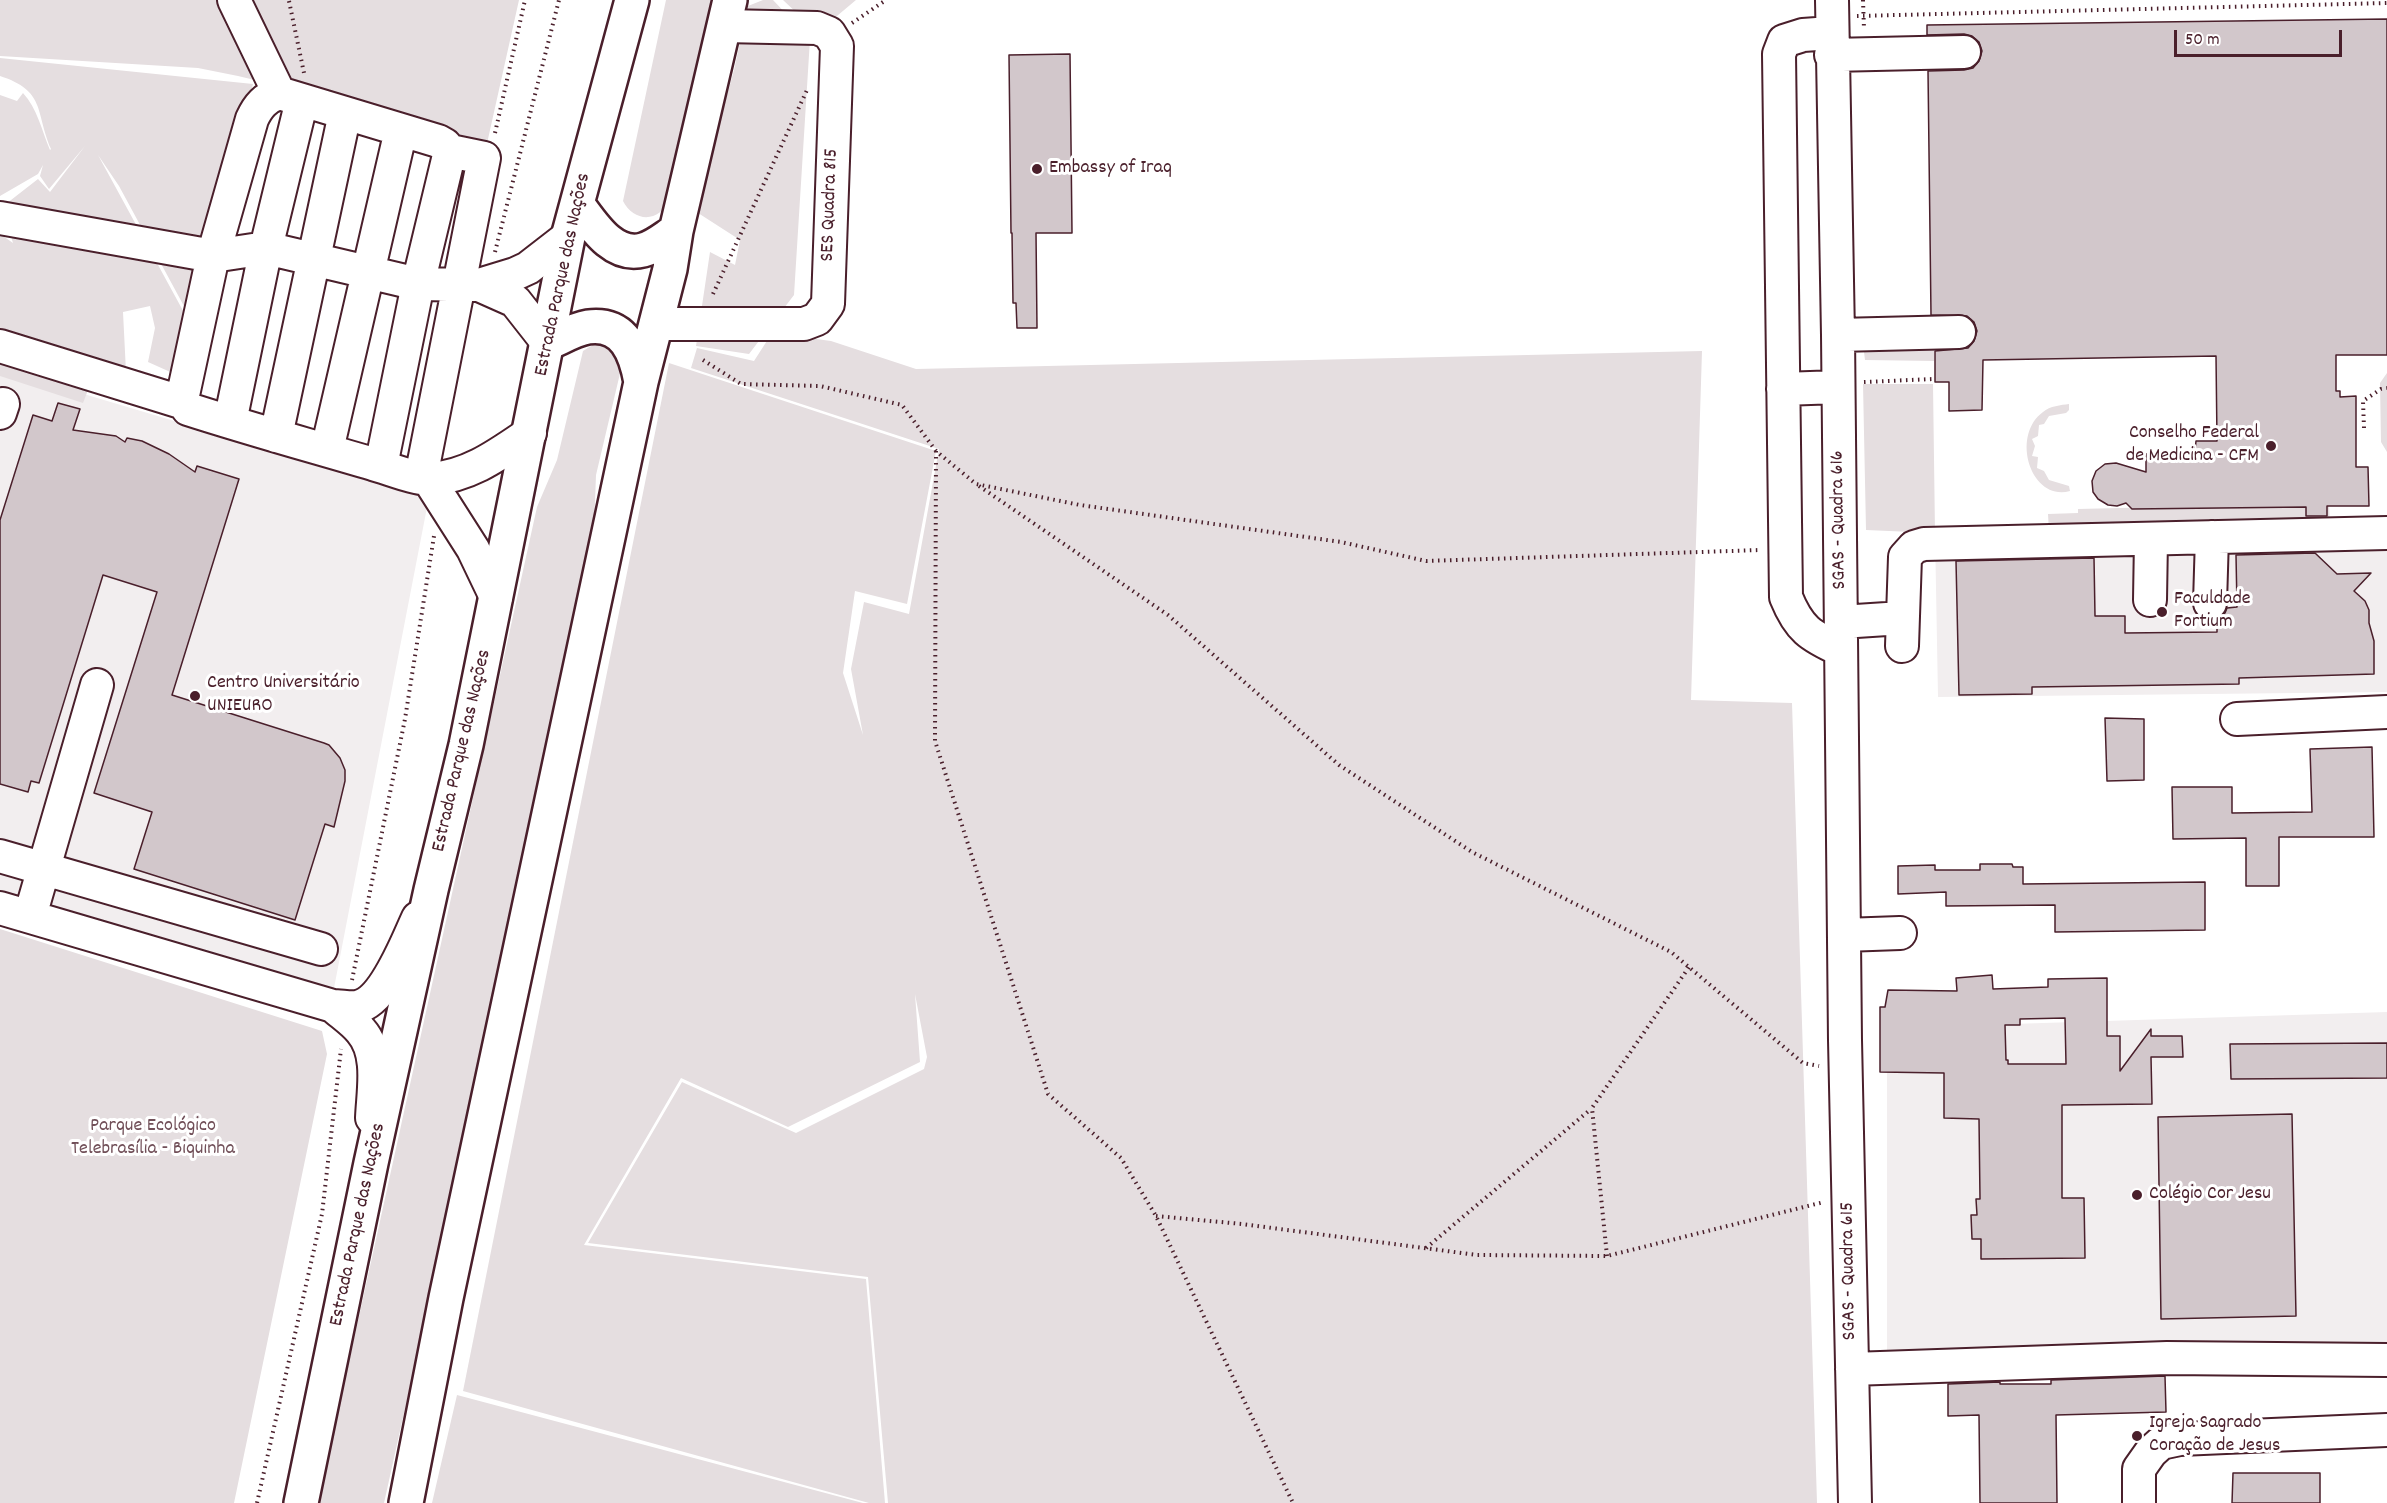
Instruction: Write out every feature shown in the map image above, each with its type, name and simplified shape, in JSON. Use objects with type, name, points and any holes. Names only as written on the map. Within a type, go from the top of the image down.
[{"type":"highway","name":"Estrada Parque das Nações","points":[[301,1503],[371,1163],[431,890],[466,745],[568,237],[632,0]]},
{"type":"highway","points":[[406,1503],[446,1298],[641,382],[670,269],[676,231],[727,13]]},
{"type":"highway","points":[[578,205],[597,231],[609,242],[628,250],[641,251],[649,248],[676,231]]},
{"type":"highway","points":[[548,343],[588,327],[608,329],[624,338],[637,358],[641,382]]},
{"type":"street","points":[[230,422],[266,248],[290,96],[234,0]]},
{"type":"street","points":[[727,13],[817,28],[829,33],[832,37]]},
{"type":"street","points":[[1964,52],[1831,26],[1784,41],[1779,54],[1786,597],[1794,617],[1813,637],[1902,632],[1905,556],[1914,547],[1924,544],[2387,533]]},
{"type":"street","name":"SGAS - Quadra 616","points":[[1831,26],[1838,335],[1850,385],[1841,636],[1845,1055]]},
{"type":"street","name":"SES Quadra 815","points":[[656,324],[804,324],[818,319],[828,304],[837,46],[832,37]]},
{"type":"street","points":[[430,485],[469,285],[484,158],[450,152],[438,141],[290,96],[268,97],[256,110],[252,119],[213,256],[185,381],[184,403],[188,409],[381,466],[430,485],[473,549],[496,597]]},
{"type":"street","points":[[276,436],[345,113]]},
{"type":"street","points":[[327,450],[401,130]]},
{"type":"street","points":[[381,466],[418,284],[450,152]]},
{"type":"street","points":[[0,218],[213,256],[266,248],[418,284],[469,285],[528,268],[568,237]]},
{"type":"street","points":[[469,285],[514,301],[548,343]]},
{"type":"street","points":[[1838,335],[1959,332]]},
{"type":"street","points":[[0,346],[184,403]]},
{"type":"street","points":[[1783,389],[1850,385]]},
{"type":"street","points":[[430,485],[487,462],[530,433]]},
{"type":"street","points":[[2210,603],[2212,537]]},
{"type":"street","points":[[2150,600],[2151,539]]},
{"type":"street","points":[[30,916],[97,685]]},
{"type":"street","points":[[2237,719],[2387,712]]},
{"type":"street","points":[[0,856],[321,948]]},
{"type":"street","points":[[0,908],[342,1009],[359,1007],[378,994],[392,972],[431,890]]},
{"type":"street","points":[[1844,935],[1900,933]]},
{"type":"street","points":[[342,1009],[362,1031],[371,1047],[374,1067],[371,1163]]},
{"type":"street","name":"SGAS - Quadra 615","points":[[1845,1055],[1855,1503]]},
{"type":"street","points":[[1852,1369],[2167,1358],[2387,1360]]},
{"type":"street","points":[[2139,1503],[2139,1469],[2151,1452],[2161,1443],[2180,1439],[2387,1430]]},
{"type":"path","points":[[495,133],[525,0]]},
{"type":"path","points":[[469,285],[490,272],[559,0]]},
{"type":"path","points":[[832,37],[886,0]]},
{"type":"path","points":[[289,1],[304,71],[290,96]]},
{"type":"path","points":[[1831,26],[1864,16],[2387,3]]},
{"type":"path","points":[[713,294],[812,80]]},
{"type":"path","points":[[703,360],[741,384],[820,386],[902,405],[936,451],[976,483],[1168,615],[1339,765],[1472,852],[1671,952],[1803,1063],[1845,1055]]},
{"type":"path","points":[[1850,385],[1933,379]]},
{"type":"path","points":[[2364,428],[2363,401],[2380,389],[2387,388]]},
{"type":"path","points":[[936,451],[935,741],[1048,1094],[1121,1158],[1156,1216],[1293,1503]]},
{"type":"path","points":[[976,483],[1080,505],[1341,542],[1426,561],[1786,549]]},
{"type":"path","points":[[257,1503],[322,1214],[342,1009],[405,719],[430,485]]},
{"type":"path","points":[[1425,1248],[1592,1108],[1689,967]]},
{"type":"path","points":[[1592,1108],[1606,1257]]},
{"type":"path","points":[[1156,1216],[1242,1224],[1477,1255],[1606,1257],[1848,1196]]},
{"type":"shaded area","name":"Centro Universitário UNIEURO","points":[[0,369],[429,497],[334,988],[0,894]]},
{"type":"shaded area","name":"Faculdade Fortium","points":[[2387,527],[2387,692],[1938,697],[1935,533]]},
{"type":"shaded area","name":"Colégio Cor Jesu","points":[[2387,1012],[2387,1362],[1887,1368],[1887,1028]]},
{"type":"green space","points":[[0,0],[519,0],[486,148],[288,88],[198,68],[0,56]]},
{"type":"green space","points":[[666,0],[711,0],[669,198],[660,212],[647,217],[634,213],[623,201]]},
{"type":"green space","points":[[763,0],[773,0],[810,39],[794,295],[749,354],[696,346],[710,252],[735,265],[740,240],[695,211],[734,70],[748,6]]},
{"type":"green space","points":[[783,0],[856,0],[831,21],[801,17]]},
{"type":"green space","points":[[0,58],[253,84],[192,321],[119,186],[98,155],[187,318],[177,375],[148,362],[155,328],[150,306],[123,312],[126,372],[100,359],[83,403],[0,376],[0,234],[13,243],[2,207],[38,179],[50,192],[85,146],[49,189],[40,176],[43,165],[38,174],[0,196],[0,95],[17,101],[23,93],[36,113],[51,149],[37,104],[25,88],[0,76]]},
{"type":"green space","points":[[772,333],[831,341],[916,369],[1702,351],[1691,700],[1792,703],[1817,1503],[888,1503],[868,1277],[588,1243],[682,1082],[796,1133],[924,1069],[927,1057],[915,994],[920,1062],[788,1127],[681,1078],[584,1245],[866,1279],[885,1503],[869,1503],[463,1391],[669,363],[936,451],[907,604],[855,591],[843,673],[863,735],[851,669],[864,602],[909,614],[939,449],[691,368],[697,348],[754,361]]},
{"type":"green space","points":[[596,343],[612,346],[622,365],[596,475],[594,528],[480,1070],[384,1503],[318,1503],[537,507],[557,460],[583,351]]},
{"type":"green space","points":[[1934,344],[1934,361],[1865,360],[1864,352],[1868,345]]},
{"type":"green space","points":[[2387,373],[2387,452],[2381,442],[2380,383]]},
{"type":"green space","points":[[1863,384],[1933,384],[1935,533],[1866,530]]},
{"type":"green space","points":[[2069,404],[2069,410],[2066,413],[2049,416],[2044,424],[2039,425],[2038,436],[2032,439],[2035,446],[2032,456],[2038,457],[2037,468],[2044,471],[2049,480],[2069,486],[2070,491],[2056,492],[2045,487],[2036,477],[2030,465],[2027,450],[2028,436],[2033,423],[2043,412],[2052,407]]},
{"type":"green space","points":[[2329,503],[2330,528],[2049,531],[2048,514],[2078,513],[2078,509]]},
{"type":"green space","name":"Parque Ecológico Telebrasília - Biquinha","points":[[0,929],[322,1031],[327,1054],[234,1503],[0,1503]]},
{"type":"green space","points":[[457,1395],[863,1503],[432,1503]]},
{"type":"building","points":[[2387,19],[2387,355],[2336,355],[2336,391],[2340,391],[2340,397],[2356,396],[2356,467],[2368,467],[2369,506],[2327,506],[2327,516],[2306,516],[2306,507],[2132,509],[2126,503],[2117,506],[2108,505],[2098,499],[2093,492],[2092,481],[2096,471],[2105,464],[2116,463],[2146,472],[2146,454],[2187,453],[2187,451],[2195,451],[2196,441],[2217,441],[2216,356],[1983,360],[1982,410],[1949,411],[1949,382],[1935,382],[1935,351],[1968,348],[1974,341],[1977,331],[1974,322],[1967,316],[1931,315],[1928,71],[1973,68],[1979,61],[1982,51],[1979,42],[1972,36],[1964,34],[1927,35],[1927,25]]},
{"type":"building","points":[[1070,54],[1072,233],[1036,233],[1037,328],[1017,328],[1016,303],[1013,303],[1009,55]]},
{"type":"building","points":[[58,403],[80,409],[73,430],[116,436],[125,442],[127,438],[142,441],[169,454],[195,472],[197,466],[239,479],[172,695],[324,743],[329,745],[340,758],[345,770],[345,781],[334,827],[325,824],[295,920],[134,869],[152,812],[94,793],[157,592],[103,575],[39,783],[31,781],[28,792],[0,784],[0,520],[33,415],[52,421]]},
{"type":"building","points":[[2315,553],[2337,574],[2371,573],[2354,591],[2365,601],[2369,610],[2369,623],[2374,641],[2374,674],[2239,678],[2239,684],[2032,687],[2032,694],[1959,695],[1956,561],[2094,558],[2095,616],[2125,616],[2125,633],[2217,632],[2217,619],[2225,613],[2227,608],[2237,607],[2236,555]]},
{"type":"building","points":[[2105,718],[2144,719],[2144,780],[2107,781]]},
{"type":"building","points":[[2372,747],[2374,837],[2279,837],[2279,886],[2246,886],[2246,838],[2173,839],[2172,787],[2232,787],[2232,813],[2312,812],[2310,749]]},
{"type":"building","points":[[1980,864],[2012,864],[2013,867],[2023,867],[2023,884],[2205,882],[2205,930],[2055,932],[2055,905],[1946,906],[1946,892],[1898,894],[1898,866],[1935,865],[1935,870],[1980,870]]},
{"type":"building","points":[[1992,975],[1993,989],[2048,987],[2048,979],[2107,978],[2107,1036],[2120,1036],[2120,1071],[2151,1029],[2151,1036],[2182,1036],[2183,1057],[2151,1057],[2152,1104],[2062,1105],[2062,1198],[2084,1198],[2085,1258],[1981,1259],[1981,1239],[1972,1239],[1971,1215],[1977,1215],[1976,1199],[1980,1199],[1979,1119],[1944,1118],[1944,1073],[1880,1072],[1880,1007],[1885,1007],[1888,990],[1957,991],[1956,978]],"holes":[[[2065,1018],[2066,1064],[2008,1064],[2005,1025],[2020,1025],[2020,1019]]]},
{"type":"building","points":[[2387,1043],[2387,1078],[2231,1079],[2230,1044]]},
{"type":"building","points":[[2292,1114],[2296,1316],[2161,1319],[2158,1117]]},
{"type":"building","points":[[2165,1376],[2166,1412],[2056,1415],[2057,1503],[1980,1503],[1979,1415],[1948,1416],[1948,1384],[2000,1382],[2000,1384],[2051,1384],[2051,1380]]},
{"type":"building","points":[[2233,1473],[2320,1473],[2320,1503],[2232,1503]]},
{"type":"place","name":"Embassy of Iraq","points":[[1037,169]]},
{"type":"place","name":"Conselho Federal de Medicina - CFM","points":[[2271,446]]},
{"type":"place","name":"Faculdade Fortium","points":[[2162,612]]},
{"type":"place","name":"Centro Universitário UNIEURO","points":[[195,696]]},
{"type":"place","name":"Colégio Cor Jesu","points":[[2137,1195]]},
{"type":"place","name":"Igreja Sagrado Coração de Jesus","points":[[2137,1436]]}]
